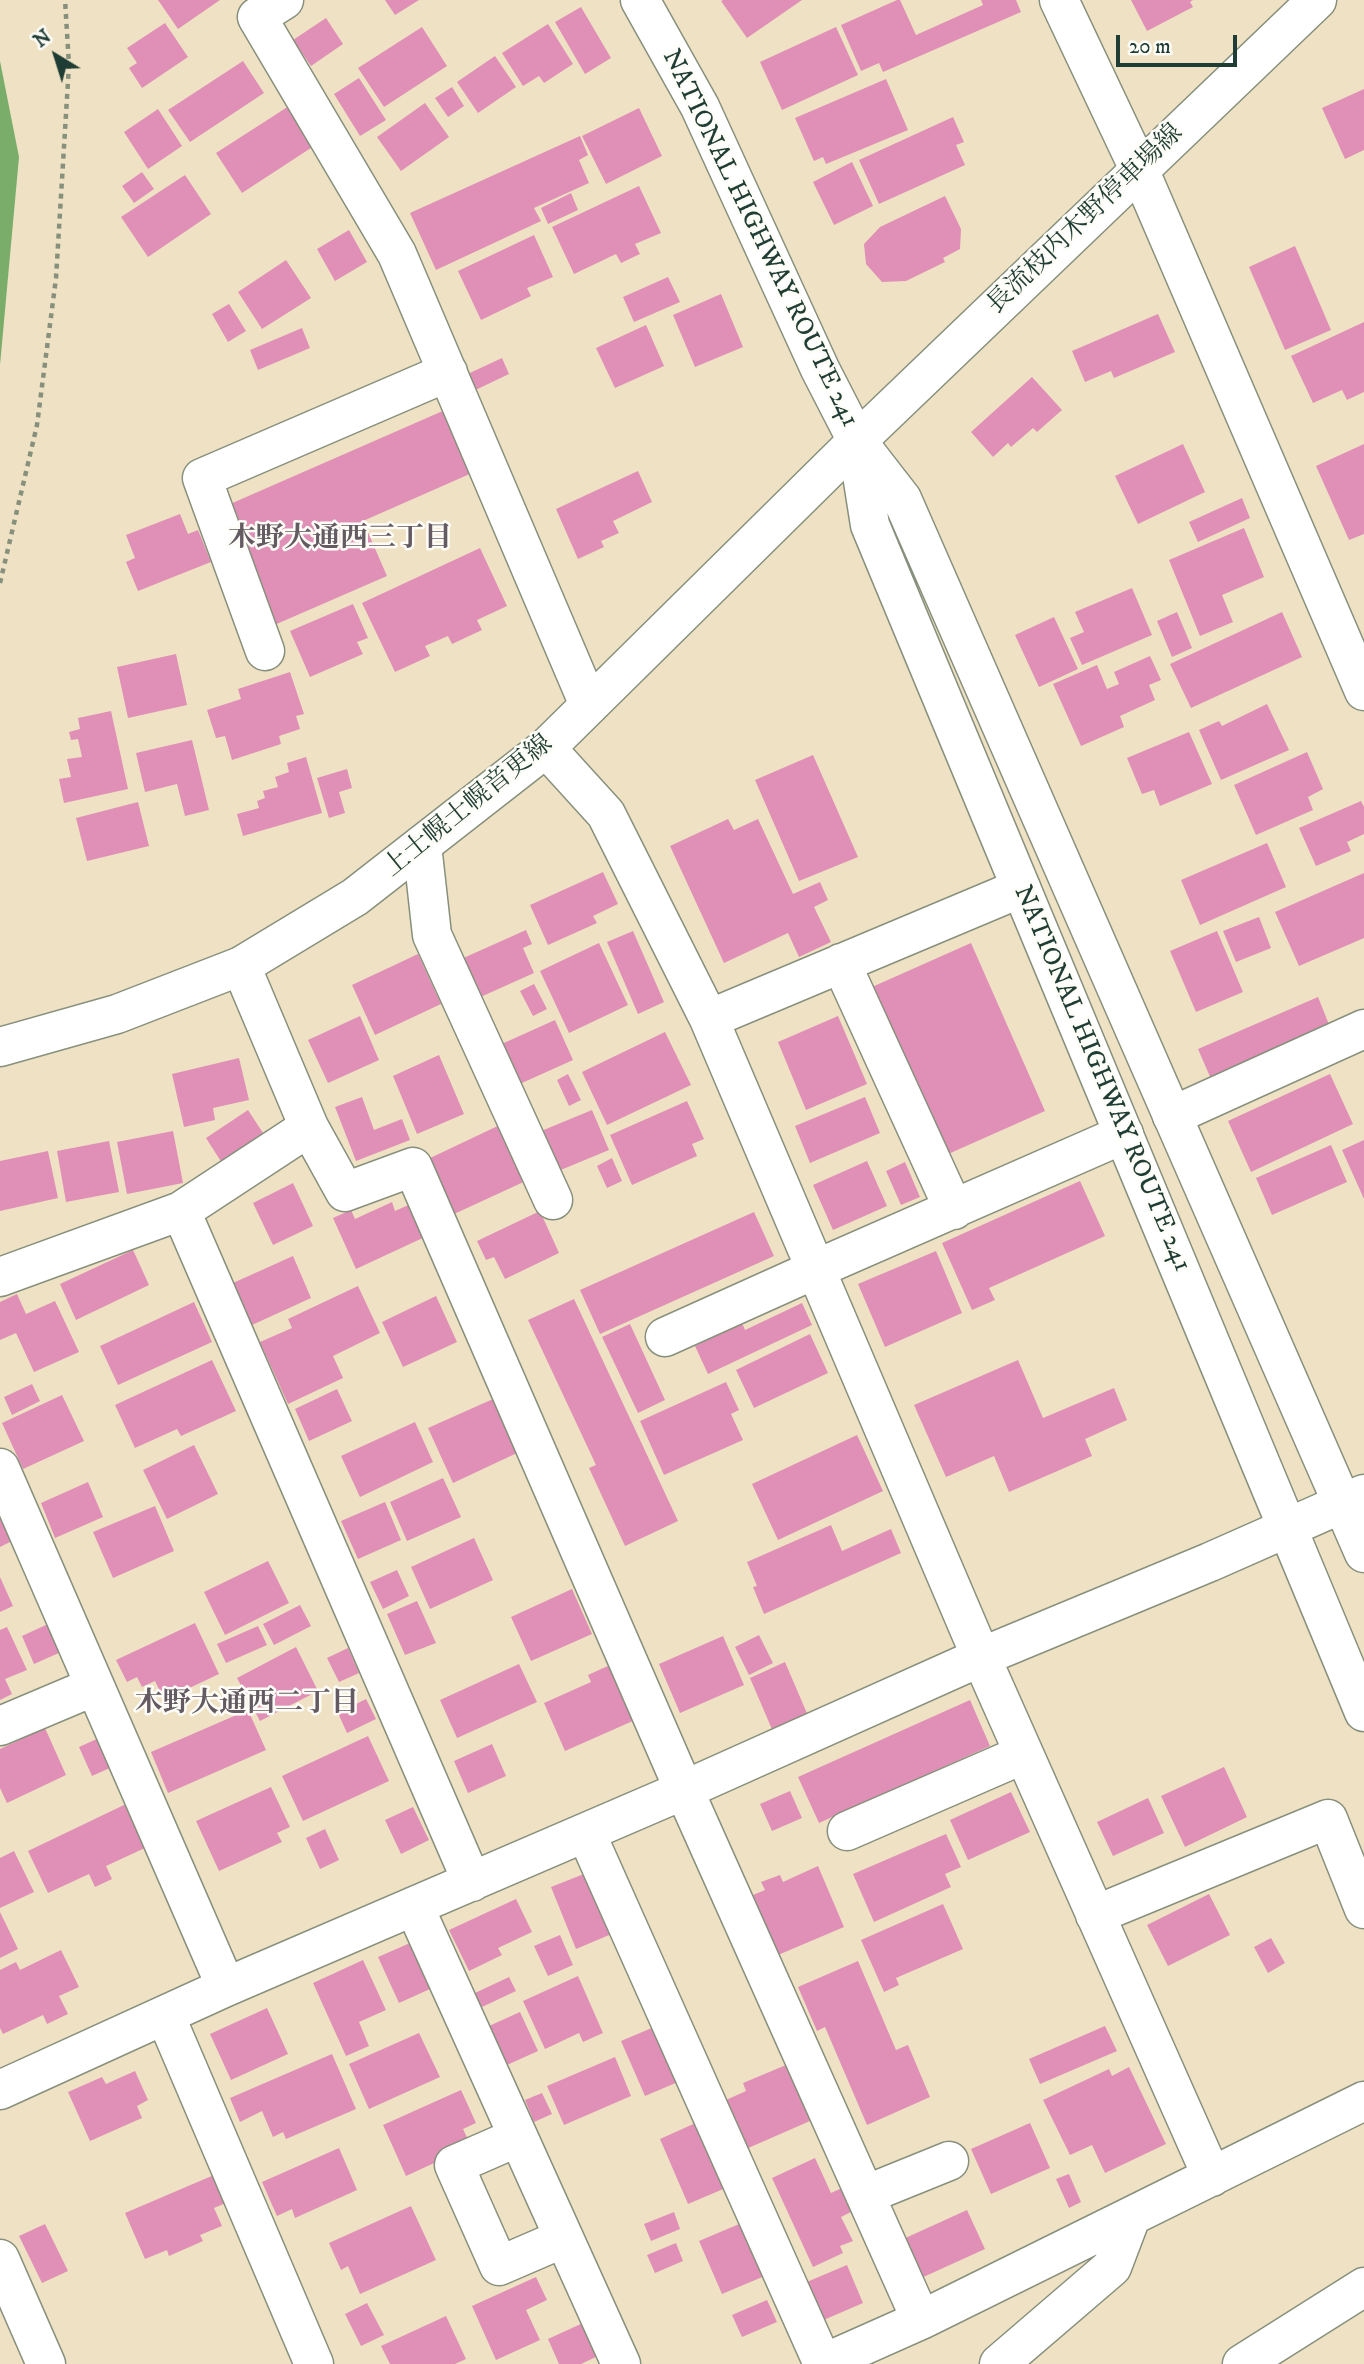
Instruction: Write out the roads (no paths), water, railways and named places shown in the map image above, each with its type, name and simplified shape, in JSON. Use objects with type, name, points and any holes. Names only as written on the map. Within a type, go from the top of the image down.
[{"type":"main road","name":"NATIONAL HIGHWAY ROUTE 241","points":[[640,0],[700,107],[820,369],[857,441],[902,499],[1172,1115],[1353,1499],[1364,1553]]},
{"type":"main road","points":[[1059,0],[1139,169],[1364,691]]},
{"type":"main road","name":"長流枝内木野停車場線","points":[[857,441],[1317,0]]},
{"type":"main road","points":[[262,6],[397,254],[589,705]]},
{"type":"main road","points":[[265,651],[202,478],[448,372]]},
{"type":"main road","name":"NATIONAL HIGHWAY ROUTE 241","points":[[857,441],[870,525],[1364,1712]]},
{"type":"main road","name":"上士幌士幌音更線","points":[[0,1047],[117,1014],[241,966],[355,897],[546,748],[857,441]]},
{"type":"main road","points":[[546,748],[606,814],[709,1019],[981,1657],[1212,2178]]},
{"type":"main road","points":[[422,845],[432,935],[554,1200]]},
{"type":"main road","points":[[709,1019],[1021,888]]},
{"type":"main road","points":[[841,963],[954,1210]]},
{"type":"main road","points":[[241,966],[309,1127],[345,1192],[413,1167],[684,1790],[921,2320]]},
{"type":"main road","points":[[1172,1115],[1364,1029]]},
{"type":"main road","points":[[0,1278],[181,1211],[309,1127]]},
{"type":"main road","points":[[665,1337],[1124,1135]]},
{"type":"main road","points":[[181,1211],[471,1882]]},
{"type":"main road","points":[[0,1468],[226,1987]]},
{"type":"main road","points":[[0,2090],[226,1987],[586,1833],[981,1657],[1353,1499]]},
{"type":"main road","points":[[0,1726],[95,1686]]},
{"type":"main road","points":[[847,1831],[1024,1754]]},
{"type":"main road","points":[[1095,1915],[1328,1819],[1364,1909]]},
{"type":"main road","points":[[586,1833],[822,2364],[921,2320],[1364,2101]]},
{"type":"main road","points":[[414,1906],[621,2364]]},
{"type":"main road","points":[[165,2015],[314,2364]]},
{"type":"main road","points":[[518,2137],[454,2165],[499,2266],[564,2238]]},
{"type":"main road","points":[[865,2195],[949,2161]]},
{"type":"main road","points":[[999,2364],[1112,2267],[1131,2217]]},
{"type":"main road","points":[[0,2259],[46,2364]]},
{"type":"main road","points":[[1242,2364],[1364,2287]]},
{"type":"district","name":"木野大通西三丁目","points":[[340,540]]},
{"type":"district","name":"木野大通西二丁目","points":[[247,1705]]}]
